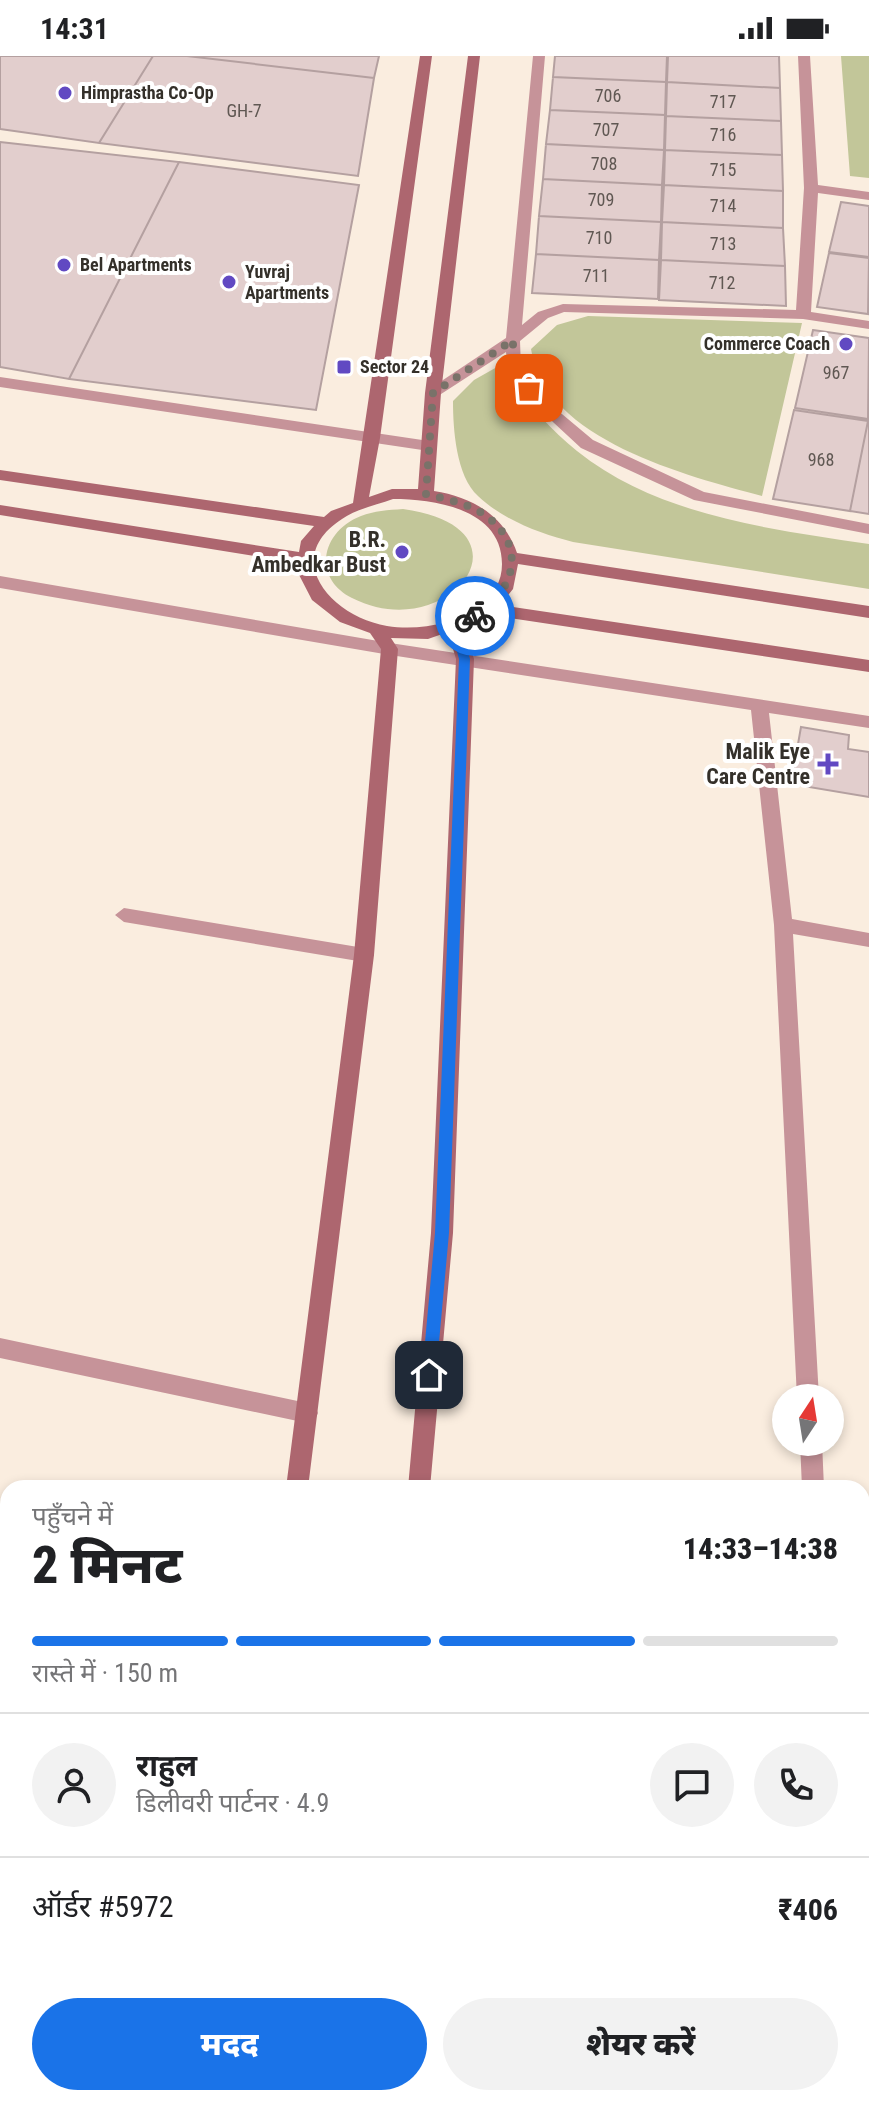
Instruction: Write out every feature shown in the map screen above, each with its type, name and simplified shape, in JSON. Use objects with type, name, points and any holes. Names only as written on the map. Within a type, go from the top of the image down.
[{"type":"street","points":[[360,501],[372,438],[426,56]]},
{"type":"street","points":[[426,494],[433,393],[474,56]]},
{"type":"street","points":[[539,56],[513,340],[513,369],[545,407],[587,444],[700,496],[869,529]]},
{"type":"street","points":[[803,315],[811,188],[804,56]]},
{"type":"street","points":[[811,188],[869,196]]},
{"type":"street","points":[[433,393],[513,340],[543,315],[563,308],[803,315],[869,325]]},
{"type":"street","points":[[0,382],[429,446]]},
{"type":"street","points":[[0,475],[323,522]]},
{"type":"street","points":[[392,494],[426,494],[458,501],[486,516],[504,535],[513,558],[506,585],[487,609],[455,626],[403,633],[377,630],[345,619],[320,602],[306,581],[303,558],[310,539],[323,522],[360,501],[392,494]]},
{"type":"street","points":[[0,510],[303,558]]},
{"type":"street","points":[[513,558],[869,612]]},
{"type":"street","points":[[2,587],[869,722]]},
{"type":"street","points":[[487,609],[869,666]]},
{"type":"street","points":[[420,1480],[442,1233],[465,659],[455,626]]},
{"type":"street","points":[[298,1480],[364,955],[390,649],[377,630]]},
{"type":"street","points":[[759,704],[783,925],[807,1384]]},
{"type":"street","points":[[124,915],[364,955]]},
{"type":"street","points":[[783,925],[869,940]]},
{"type":"street","points":[[0,1348],[307,1413]]},
{"type":"street","points":[[812,1456],[813,1480]]},
{"type":"green space","points":[[841,56],[869,56],[869,178],[850,176]]},
{"type":"green space","points":[[588,316],[802,323],[762,496],[660,465],[590,430],[562,408],[542,381],[531,349],[557,325]]},
{"type":"green space","points":[[497,367],[566,442],[609,473],[643,491],[679,505],[754,525],[869,544],[869,589],[573,542],[535,530],[499,512],[478,496],[460,465],[453,401],[474,380]]},
{"type":"green space","points":[[403,509],[444,520],[467,538],[473,558],[465,579],[447,596],[420,607],[387,609],[352,598],[339,589],[331,578],[326,555],[330,543],[337,532],[361,516]]},
{"type":"building","name":"Himprastha Co-Op","points":[[0,56],[153,56],[99,143],[0,129]]},
{"type":"building","points":[[153,56],[187,56],[374,78],[358,176],[99,143]]},
{"type":"building","points":[[187,56],[379,56],[374,78]]},
{"type":"building","points":[[555,56],[667,56],[666,82],[553,77]]},
{"type":"building","points":[[668,56],[779,56],[780,88],[667,82]]},
{"type":"building","points":[[553,77],[666,82],[665,115],[550,110]]},
{"type":"building","points":[[667,82],[780,88],[781,121],[666,116]]},
{"type":"building","points":[[550,110],[665,115],[664,150],[546,144]]},
{"type":"building","points":[[666,116],[781,121],[782,155],[665,150]]},
{"type":"building","name":"Bel Apartments","points":[[0,142],[179,162],[69,379],[0,367]]},
{"type":"building","points":[[546,144],[664,150],[662,185],[543,179]]},
{"type":"building","points":[[665,150],[782,155],[783,191],[664,185]]},
{"type":"building","name":"Yuvraj Apartments","points":[[179,162],[359,185],[316,410],[69,379]]},
{"type":"building","points":[[543,179],[662,185],[661,222],[539,216]]},
{"type":"building","points":[[664,185],[783,191],[783,228],[662,222]]},
{"type":"building","points":[[841,202],[869,206],[869,257],[829,252]]},
{"type":"building","points":[[539,216],[661,222],[659,260],[536,254]]},
{"type":"building","points":[[662,222],[783,228],[785,266],[661,260]]},
{"type":"building","points":[[829,253],[869,258],[868,314],[817,307]]},
{"type":"building","points":[[536,254],[659,260],[658,299],[532,293]]},
{"type":"building","points":[[661,260],[785,266],[786,306],[659,300]]},
{"type":"building","points":[[813,330],[869,338],[868,419],[795,408]]},
{"type":"building","points":[[794,410],[868,421],[850,511],[773,499]]},
{"type":"building","points":[[869,421],[869,514],[850,511]]},
{"type":"building","points":[[801,727],[849,735],[848,749],[869,752],[869,797],[791,784]]},
{"type":"way so far","points":[[475,616],[502,594],[511,576],[513,558],[504,535],[486,516],[458,501],[426,494],[433,393],[513,340],[513,369],[529,388]]},
{"type":"place","name":"Himprastha Co-Op","points":[[65,93]]},
{"type":"place","name":"Bel Apartments","points":[[64,265]]},
{"type":"place","name":"Yuvraj Apartments","points":[[229,282]]},
{"type":"place","name":"Commerce Coach","points":[[846,344]]},
{"type":"place","name":"Sector 24","points":[[344,367]]},
{"type":"place","name":"B.R. Ambedkar Bust","points":[[402,552]]},
{"type":"place","name":"Malik Eye Care Centre","points":[[828,764]]},
{"type":"route","points":[[429,1375],[442,1233],[465,659],[455,626],[475,616]]}]
